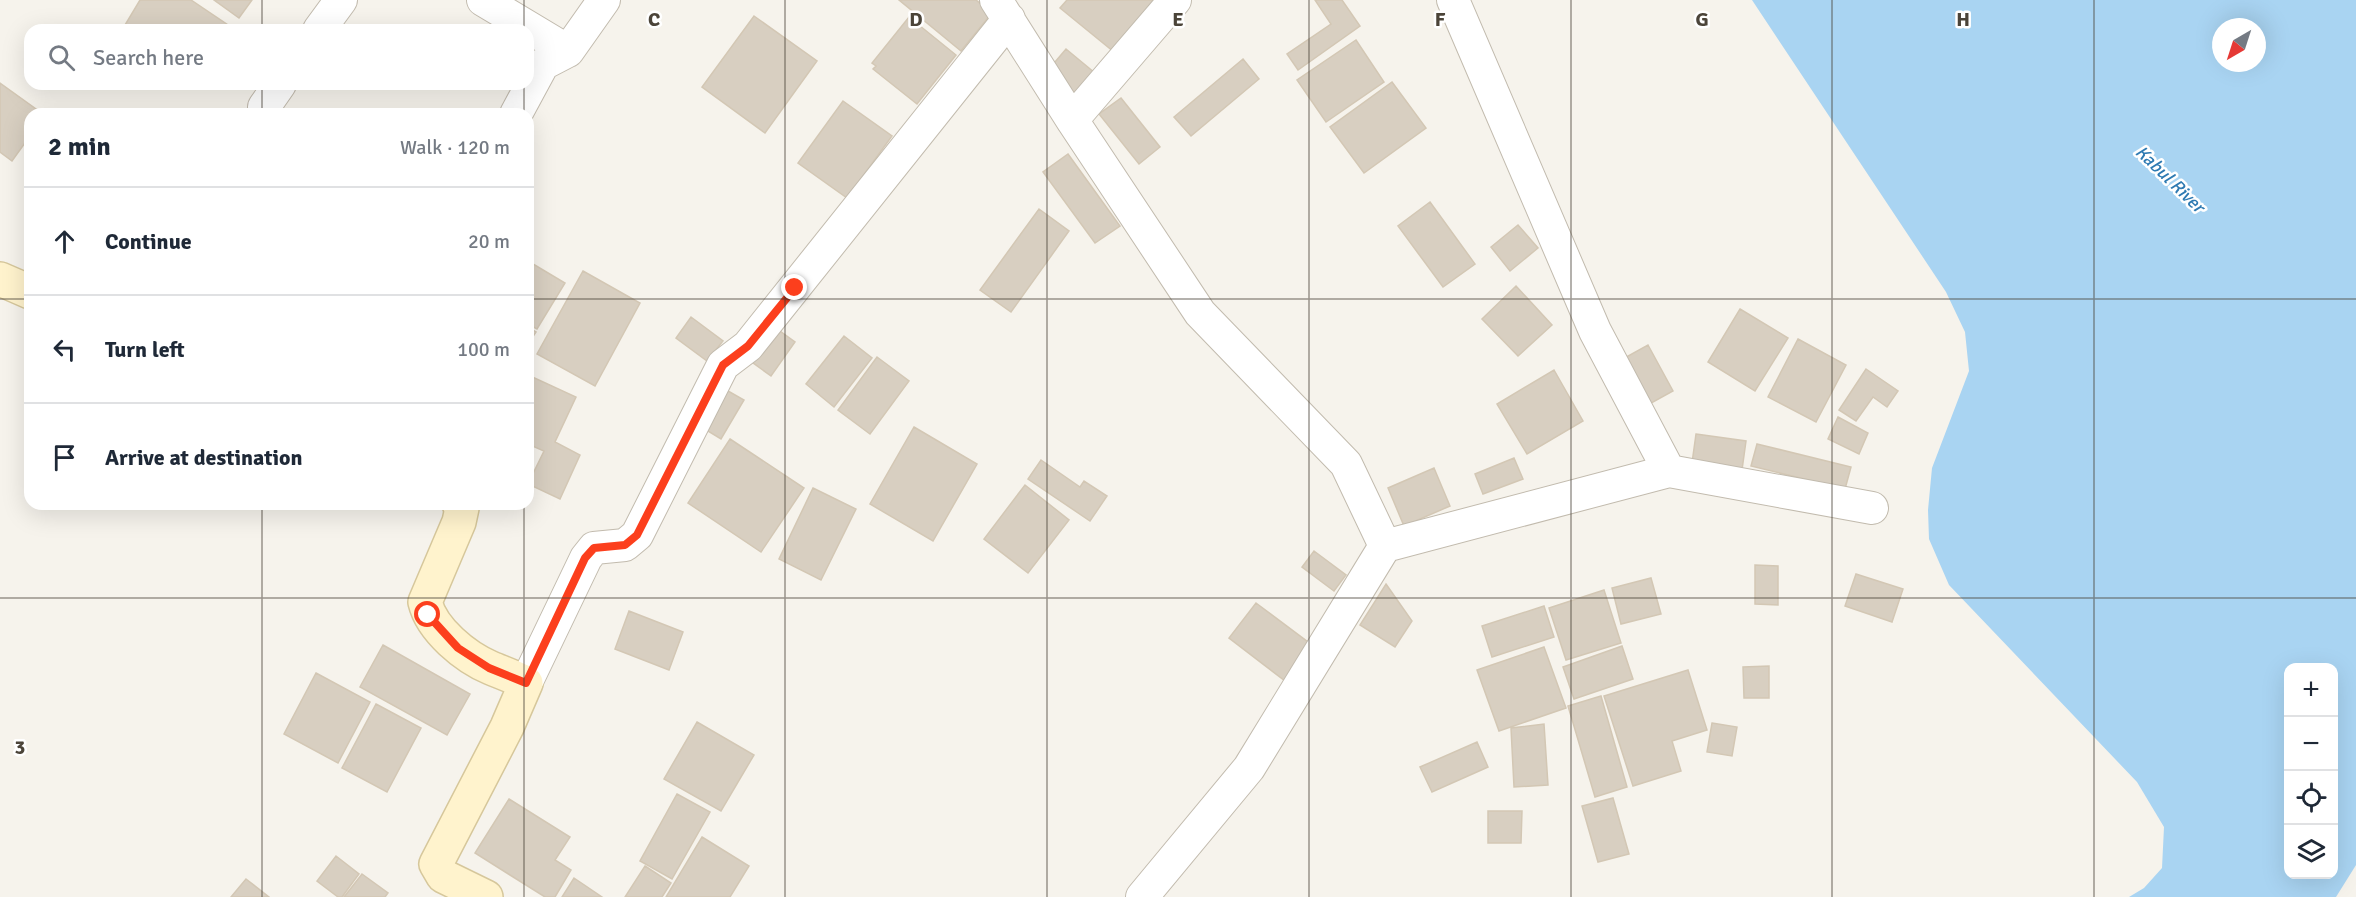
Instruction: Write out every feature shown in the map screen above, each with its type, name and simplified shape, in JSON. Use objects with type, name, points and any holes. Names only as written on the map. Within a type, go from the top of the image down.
[{"type":"street","points":[[323,24],[341,0]]},
{"type":"street","points":[[483,0],[523,24]]},
{"type":"street","points":[[534,81],[543,64],[568,51],[604,0]]},
{"type":"street","points":[[1072,120],[1175,0]]},
{"type":"street","points":[[1453,0],[1595,331],[1668,471]]},
{"type":"street","points":[[486,897],[443,876],[436,864],[438,856],[507,727],[585,558],[594,548],[625,545],[637,535],[723,365],[748,346],[762,329],[1003,10],[1072,120],[1200,313],[1346,464],[1385,546]]},
{"type":"street","points":[[534,31],[568,51]]},
{"type":"street","points":[[519,108],[529,90]]},
{"type":"street","points":[[0,279],[24,289]]},
{"type":"street","points":[[1142,897],[1249,768],[1385,546],[1668,471],[1872,508]]},
{"type":"street","points":[[462,510],[459,522],[425,602],[428,615],[458,648],[489,668],[526,683]]},
{"type":"water","name":"Kabul River","points":[[1752,0],[2356,0],[2356,865],[2336,897],[2129,897],[2144,888],[2162,868],[2164,827],[2137,782],[1949,585],[1929,539],[1928,510],[1932,468],[1969,371],[1965,332],[1946,292]]},
{"type":"building","points":[[140,0],[191,0],[227,24],[126,24]]},
{"type":"building","points":[[214,0],[252,0],[239,18]]},
{"type":"building","points":[[899,0],[976,0],[992,13],[961,51]]},
{"type":"building","points":[[1067,0],[1157,0],[1114,52],[1060,8]]},
{"type":"building","points":[[1315,0],[1342,0],[1360,26],[1298,70],[1287,54],[1331,24]]},
{"type":"building","points":[[754,16],[817,61],[765,133],[702,87]]},
{"type":"building","points":[[909,17],[956,55],[917,104],[873,69],[876,66],[872,63]]},
{"type":"building","points":[[1356,40],[1384,82],[1326,122],[1297,80]]},
{"type":"building","points":[[1066,49],[1095,73],[1070,98],[1049,69]]},
{"type":"building","points":[[1243,59],[1259,79],[1191,136],[1174,117]]},
{"type":"building","points":[[1392,82],[1426,128],[1364,173],[1330,127]]},
{"type":"building","points":[[0,83],[35,108],[24,108],[24,144],[12,161],[0,152]]},
{"type":"building","points":[[1121,98],[1160,147],[1139,164],[1099,114]]},
{"type":"building","points":[[843,101],[892,136],[847,198],[798,163]]},
{"type":"building","points":[[1068,154],[1120,226],[1095,243],[1043,172]]},
{"type":"building","points":[[1430,202],[1475,264],[1443,287],[1398,226]]},
{"type":"building","points":[[1039,209],[1069,231],[1011,312],[980,290]]},
{"type":"building","points":[[1518,225],[1538,248],[1510,271],[1491,247]]},
{"type":"building","points":[[534,265],[565,283],[537,329],[534,327]]},
{"type":"building","points":[[583,271],[640,303],[595,386],[537,354]]},
{"type":"building","points":[[1516,286],[1552,325],[1518,356],[1482,319]]},
{"type":"building","points":[[1740,309],[1788,338],[1755,391],[1708,362]]},
{"type":"building","points":[[691,317],[723,341],[707,361],[676,338]]},
{"type":"building","points":[[773,326],[795,342],[771,376],[749,360]]},
{"type":"building","points":[[844,336],[872,358],[834,407],[806,384]]},
{"type":"building","points":[[1798,339],[1846,365],[1816,422],[1768,397]]},
{"type":"building","points":[[1648,345],[1673,391],[1644,407],[1619,361]]},
{"type":"building","points":[[877,357],[909,381],[870,434],[838,410]]},
{"type":"building","points":[[1866,369],[1898,391],[1887,407],[1873,397],[1856,421],[1839,410]]},
{"type":"building","points":[[1554,370],[1583,421],[1527,454],[1497,404]]},
{"type":"building","points":[[534,378],[576,397],[555,442],[580,455],[560,499],[534,487],[534,472],[544,451],[534,447]]},
{"type":"building","points":[[721,387],[744,400],[721,439],[698,425]]},
{"type":"building","points":[[1838,417],[1868,433],[1859,454],[1828,439]]},
{"type":"building","points":[[914,427],[977,464],[933,541],[870,504]]},
{"type":"building","points":[[1696,434],[1746,441],[1742,470],[1692,463]]},
{"type":"building","points":[[730,439],[804,488],[761,552],[688,503]]},
{"type":"building","points":[[1757,444],[1851,467],[1845,489],[1751,466]]},
{"type":"building","points":[[1514,458],[1523,479],[1483,494],[1475,474]]},
{"type":"building","points":[[1041,460],[1080,487],[1084,481],[1107,496],[1090,521],[1028,479]]},
{"type":"building","points":[[1434,468],[1450,506],[1404,526],[1388,488]]},
{"type":"building","points":[[1025,485],[1069,520],[1028,573],[984,539]]},
{"type":"building","points":[[813,488],[856,509],[821,580],[779,559]]},
{"type":"building","points":[[1314,551],[1346,575],[1334,591],[1302,567]]},
{"type":"building","points":[[1755,565],[1778,566],[1778,605],[1755,604]]},
{"type":"building","points":[[1856,574],[1903,589],[1892,622],[1845,606]]},
{"type":"building","points":[[1651,578],[1661,614],[1621,624],[1612,588]]},
{"type":"building","points":[[1386,584],[1412,621],[1395,647],[1360,625]]},
{"type":"building","points":[[1604,590],[1621,643],[1566,660],[1549,608]]},
{"type":"building","points":[[1256,603],[1312,645],[1285,681],[1229,638]]},
{"type":"building","points":[[1544,606],[1554,637],[1492,657],[1482,626]]},
{"type":"building","points":[[629,611],[683,632],[669,670],[615,649]]},
{"type":"building","points":[[383,645],[470,694],[447,735],[360,687]]},
{"type":"building","points":[[1622,646],[1633,679],[1574,699],[1563,667]]},
{"type":"building","points":[[1544,647],[1566,708],[1499,731],[1477,670]]},
{"type":"building","points":[[1769,666],[1769,698],[1744,698],[1743,667]]},
{"type":"building","points":[[1688,670],[1707,730],[1672,741],[1681,771],[1633,786],[1604,696]]},
{"type":"building","points":[[316,673],[370,702],[338,763],[284,734]]},
{"type":"building","points":[[1601,696],[1627,787],[1595,797],[1568,706]]},
{"type":"building","points":[[376,704],[421,728],[387,792],[342,768]]},
{"type":"building","points":[[697,722],[754,755],[721,811],[664,779]]},
{"type":"building","points":[[1712,723],[1737,727],[1732,756],[1707,752]]},
{"type":"building","points":[[1544,724],[1548,785],[1514,787],[1511,728]]},
{"type":"building","points":[[1477,742],[1488,767],[1432,792],[1420,767]]},
{"type":"building","points":[[677,794],[710,812],[672,879],[640,861]]},
{"type":"building","points":[[1613,798],[1629,854],[1598,862],[1582,806]]},
{"type":"building","points":[[509,799],[570,837],[555,860],[571,870],[555,897],[545,897],[475,853]]},
{"type":"building","points":[[1488,811],[1522,811],[1521,843],[1488,843]]},
{"type":"building","points":[[702,837],[749,866],[730,897],[666,897]]},
{"type":"building","points":[[336,856],[359,874],[342,897],[338,897],[317,881]]},
{"type":"building","points":[[645,866],[671,883],[662,897],[625,897]]},
{"type":"building","points":[[362,874],[388,893],[385,897],[344,897]]},
{"type":"building","points":[[574,878],[602,897],[562,897]]},
{"type":"building","points":[[246,879],[269,897],[231,897]]},
{"type":"route","points":[[428,615],[458,648],[489,668],[526,683],[585,558],[594,548],[625,545],[637,535],[723,365],[748,346],[795,288]]}]
